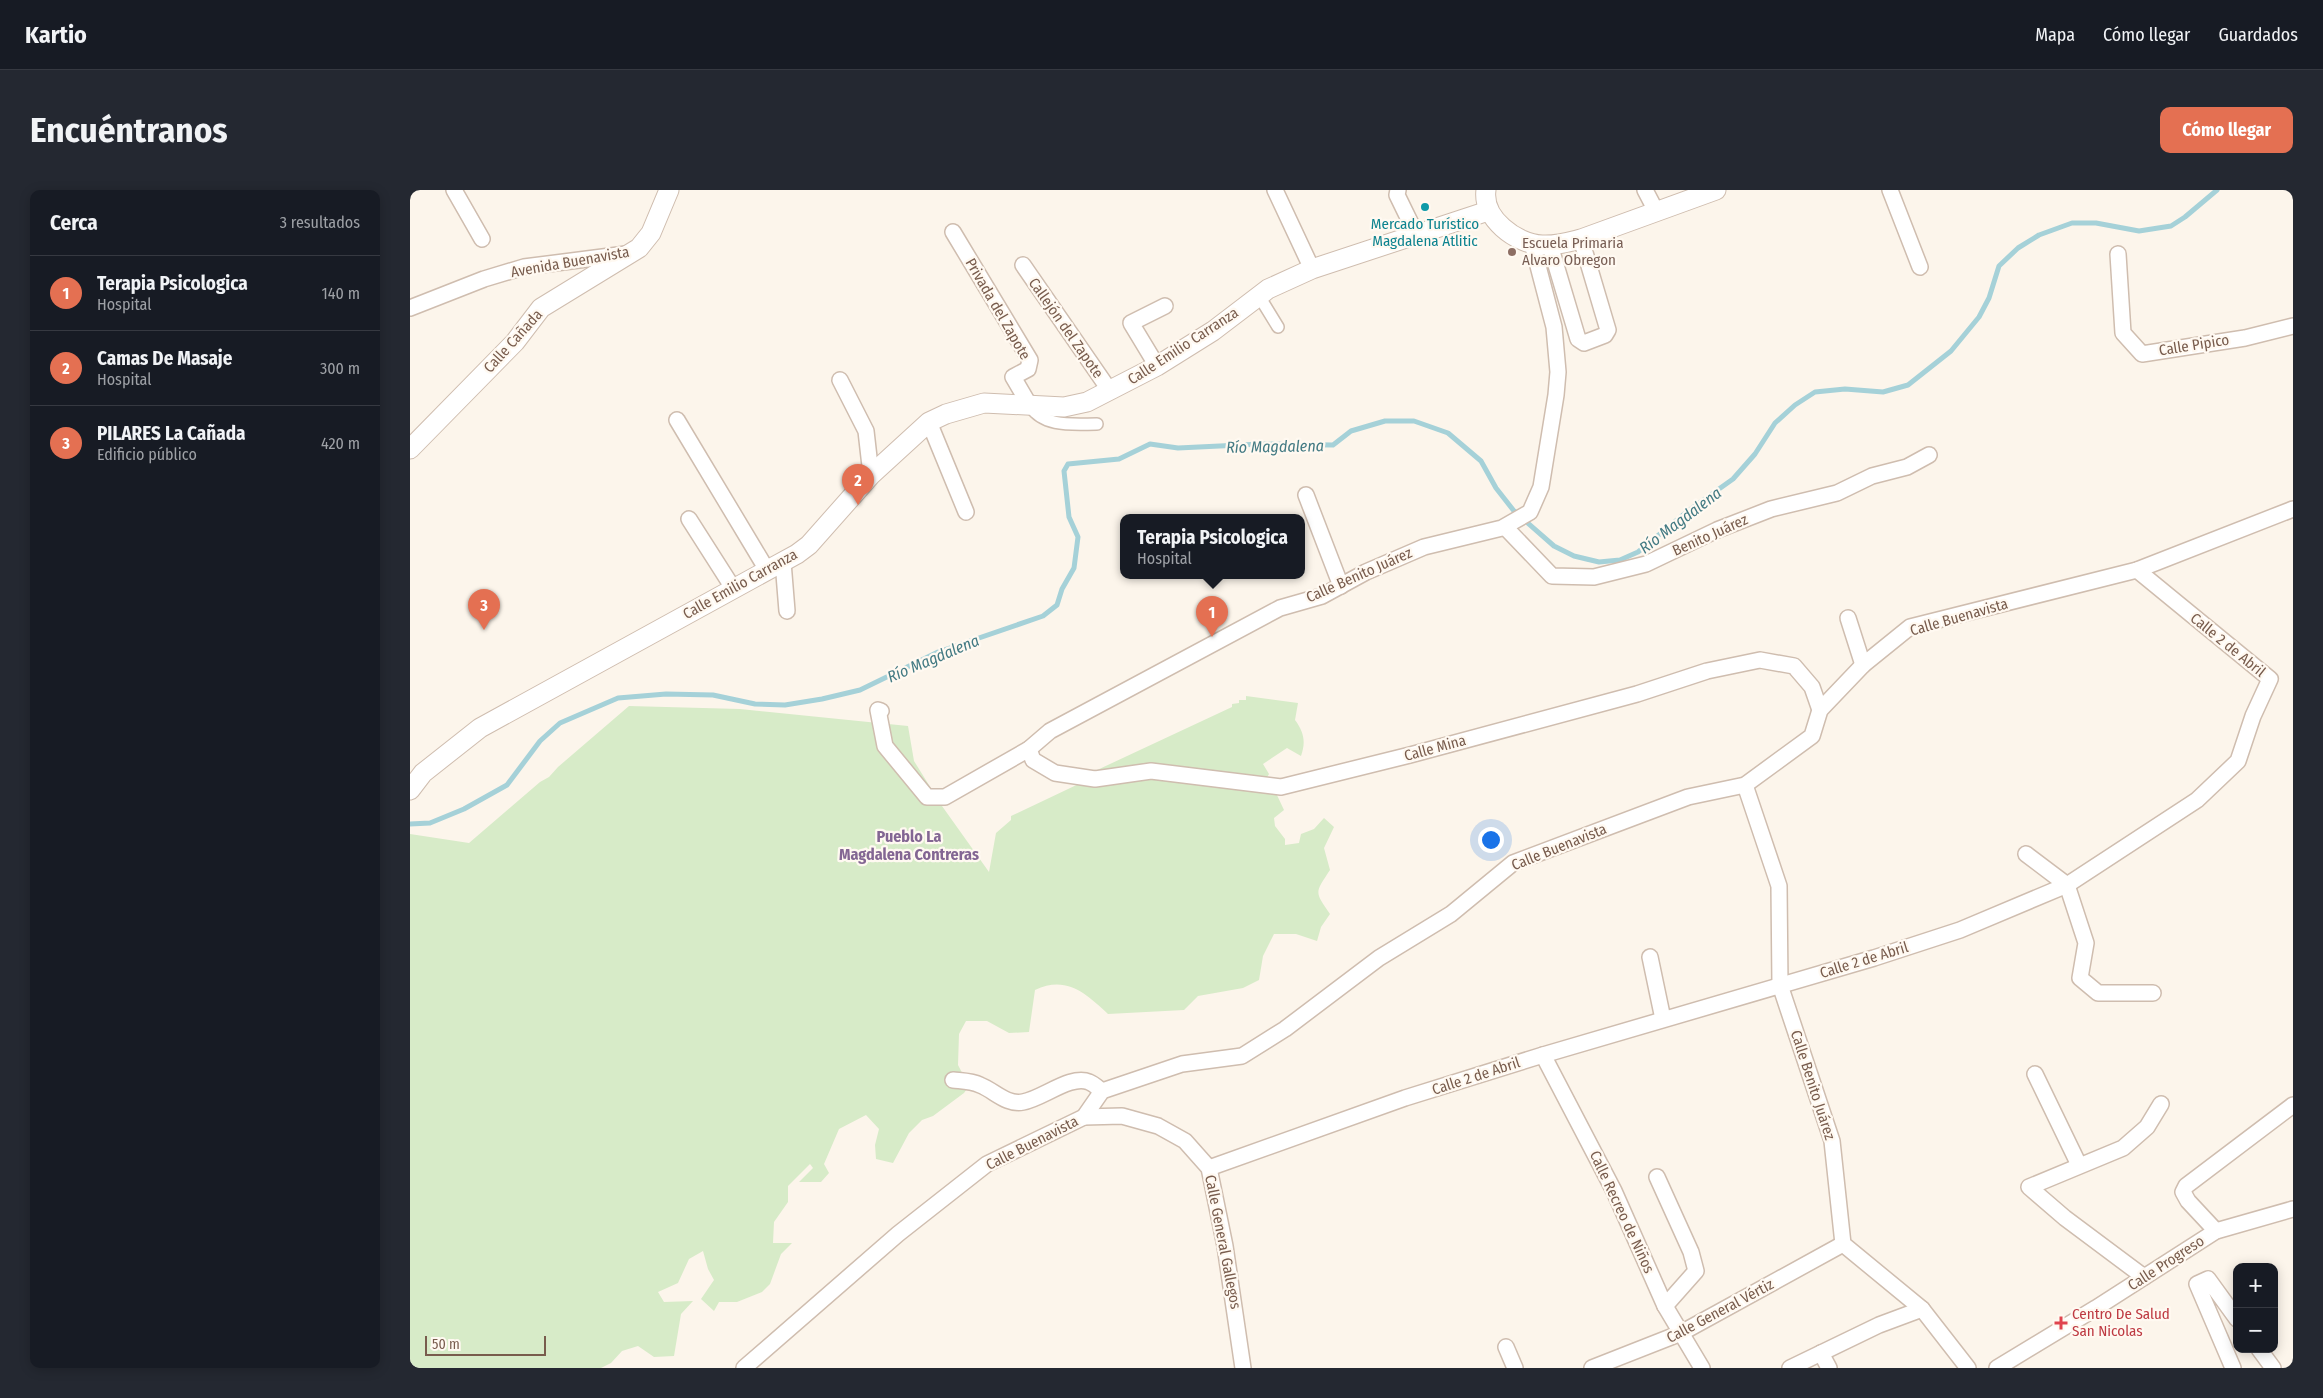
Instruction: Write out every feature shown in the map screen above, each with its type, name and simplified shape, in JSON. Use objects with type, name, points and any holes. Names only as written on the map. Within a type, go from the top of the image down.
[{"type":"street","points":[[454,190],[482,239]]},
{"type":"street","name":"Avenida Buenavista","points":[[410,308],[484,279],[524,267],[633,253],[651,233],[669,190]]},
{"type":"street","points":[[1275,190],[1312,269]]},
{"type":"street","points":[[1398,190],[1397,195],[1416,234]]},
{"type":"street","points":[[1486,190],[1488,210],[1496,223],[1541,244],[1581,239],[1656,210],[1716,190]]},
{"type":"street","points":[[1645,190],[1656,210]]},
{"type":"street","points":[[1890,190],[1920,267]]},
{"type":"street","name":"Calle Emilio Carranza","points":[[410,790],[423,774],[480,728],[775,566],[809,545],[871,475],[921,428],[930,422],[946,414],[984,403],[1064,407],[1087,402],[1157,366],[1213,331],[1268,289],[1312,269],[1488,210]]},
{"type":"street","name":"Privada del Zapote","points":[[953,232],[1030,360],[1028,369],[1013,377],[1030,406]]},
{"type":"street","points":[[1541,244],[1578,339],[1584,343],[1605,335],[1608,330],[1581,239]]},
{"type":"street","name":"Calle Benito Juárez","points":[[881,711],[878,710],[886,746],[927,796],[945,796],[1029,749],[1050,731],[1280,608],[1322,596],[1366,572],[1424,546],[1507,526],[1530,512],[1538,499],[1541,487],[1558,372],[1554,326],[1541,244]]},
{"type":"street","name":"Calle Cañada","points":[[410,449],[515,342],[542,308],[633,253]]},
{"type":"street","name":"Calle Pipico","points":[[2118,254],[2123,333],[2142,354],[2246,338],[2293,326]]},
{"type":"street","name":"Callejón del Zapote","points":[[1023,265],[1110,391]]},
{"type":"street","points":[[1259,296],[1278,327]]},
{"type":"street","points":[[1157,366],[1132,323],[1164,306]]},
{"type":"street","points":[[840,380],[866,431],[871,475]]},
{"type":"street","points":[[1030,406],[1034,413],[1056,424],[1097,424]]},
{"type":"street","points":[[677,420],[775,566],[787,611]]},
{"type":"street","points":[[930,422],[966,512]]},
{"type":"street","name":"Benito Juárez","points":[[1507,526],[1552,576],[1594,577],[1646,564],[1735,523],[1771,509],[1837,493],[1872,476],[1907,467],[1929,455]]},
{"type":"street","points":[[1306,495],[1341,586]]},
{"type":"street","name":"Calle Buenavista","points":[[744,1368],[898,1234],[987,1164],[1084,1117],[1102,1091],[1182,1064],[1242,1056],[1285,1028],[1380,958],[1451,914],[1512,863],[1688,797],[1745,785],[1812,736],[1820,710],[1863,665],[1910,628],[2137,570],[2293,509]]},
{"type":"street","points":[[689,519],[733,588]]},
{"type":"street","name":"Calle 2 de Abril","points":[[1209,1168],[1405,1098],[1543,1054],[1960,930],[2067,885],[2197,800],[2238,761],[2253,716],[2270,679],[2137,570]]},
{"type":"street","points":[[1848,618],[1863,665]]},
{"type":"street","name":"Calle Mina","points":[[1029,749],[1033,760],[1055,773],[1095,779],[1151,771],[1281,787],[1419,753],[1637,694],[1707,671],[1760,660],[1794,666],[1812,687],[1820,710]]},
{"type":"street","name":"Calle Benito Juárez","points":[[1745,785],[1779,886],[1780,985],[1832,1140],[1843,1244]]},
{"type":"street","points":[[2026,854],[2067,885],[2086,942],[2080,978],[2098,993],[2153,994]]},
{"type":"street","points":[[1650,957],[1663,1019]]},
{"type":"street","name":"Calle Recreo de Niños","points":[[1543,1054],[1614,1192],[1666,1306],[1702,1368]]},
{"type":"street","points":[[2035,1074],[2079,1165]]},
{"type":"street","points":[[953,1080],[980,1085],[1005,1099],[1018,1102],[1034,1099],[1071,1082],[1081,1080],[1089,1082],[1102,1091]]},
{"type":"street","points":[[2144,1277],[2065,1218],[2029,1187],[2123,1148],[2147,1127],[2161,1104]]},
{"type":"street","points":[[2216,1231],[2188,1201],[2183,1192],[2186,1186],[2293,1106]]},
{"type":"street","name":"Calle General Gallegos","points":[[1084,1117],[1122,1116],[1158,1126],[1185,1141],[1209,1168],[1225,1246],[1243,1368]]},
{"type":"street","points":[[1657,1177],[1691,1252],[1696,1271],[1666,1306]]},
{"type":"street","name":"Calle Progreso","points":[[1997,1368],[2216,1231],[2293,1209]]},
{"type":"street","points":[[1843,1244],[1922,1308],[1968,1368]]},
{"type":"street","name":"Calle General Vértiz","points":[[1592,1368],[1682,1333],[1843,1244]]},
{"type":"street","points":[[2233,1313],[2208,1279],[2197,1284],[2233,1368]]},
{"type":"street","points":[[1790,1368],[1879,1325],[1922,1308]]},
{"type":"street","points":[[1506,1347],[1515,1368]]},
{"type":"street","points":[[1821,1353],[1829,1368]]},
{"type":"street","points":[[2262,1353],[2273,1368]]},
{"type":"green space","points":[[1246,696],[1298,703],[1295,720],[1303,737],[1301,756],[1287,748],[1263,764],[1269,774],[1261,788],[1276,793],[1284,810],[1274,818],[1275,826],[1285,839],[1285,845],[1299,843],[1301,834],[1314,829],[1324,818],[1334,827],[1324,848],[1330,870],[1321,883],[1318,892],[1321,901],[1330,914],[1321,927],[1317,941],[1296,934],[1274,934],[1263,956],[1259,980],[1243,988],[1198,996],[1184,1010],[1108,1014],[1084,994],[1066,986],[1057,985],[1035,990],[1029,1032],[1009,1033],[987,1021],[966,1021],[959,1034],[958,1065],[969,1086],[964,1093],[933,1116],[922,1120],[909,1133],[893,1163],[876,1159],[875,1145],[879,1129],[866,1115],[839,1129],[824,1164],[829,1173],[821,1182],[799,1182],[813,1168],[810,1164],[788,1186],[788,1202],[774,1222],[773,1243],[792,1243],[781,1254],[770,1284],[762,1292],[737,1302],[719,1302],[714,1311],[701,1299],[714,1280],[708,1269],[703,1251],[689,1259],[678,1283],[658,1292],[664,1302],[693,1301],[681,1314],[674,1356],[654,1357],[638,1346],[622,1351],[611,1363],[601,1368],[410,1368],[410,834],[469,843],[540,782],[549,777],[558,767],[629,706],[740,709],[908,726],[914,761],[942,806],[989,872],[996,833],[1011,820],[1011,816],[1087,780],[1095,771],[1232,707],[1232,704],[1239,703],[1239,700],[1246,700]]},
{"type":"waterway","name":"Río Magdalena","points":[[410,824],[430,823],[464,809],[507,785],[540,741],[560,723],[618,698],[666,694],[713,695],[755,704],[785,705],[822,699],[860,690],[938,652],[1043,616],[1057,605],[1062,589],[1074,568],[1078,537],[1069,517],[1064,471],[1068,464],[1119,459],[1150,444],[1178,448],[1261,444],[1333,445],[1351,431],[1385,421],[1414,421],[1448,433],[1481,461],[1496,488],[1514,511],[1554,546],[1574,556],[1599,562],[1620,560],[1638,552],[1688,511],[1733,479],[1755,454],[1775,423],[1795,405],[1815,392],[1845,389],[1883,392],[1908,385],[1951,351],[1979,317],[1989,298],[1999,266],[2018,248],[2039,235],[2072,223],[2096,223],[2139,231],[2171,226],[2185,217],[2217,190]]},
{"type":"place","name":"Mercado Turístico Magdalena Atlitic","points":[[1425,207]]},
{"type":"place","name":"Escuela Primaria Alvaro Obregon","points":[[1512,252]]},
{"type":"place","name":"Camas De Masaje","points":[[858,505]]},
{"type":"place","name":"PILARES La Cañada","points":[[484,630]]},
{"type":"place","name":"Terapia Psicologica","points":[[1212,637]]},
{"type":"place","name":"Centro De Salud San Nicolas","points":[[2061,1323]]},
{"type":"district","name":"Pueblo La Magdalena Contreras","points":[[909,845]]}]
